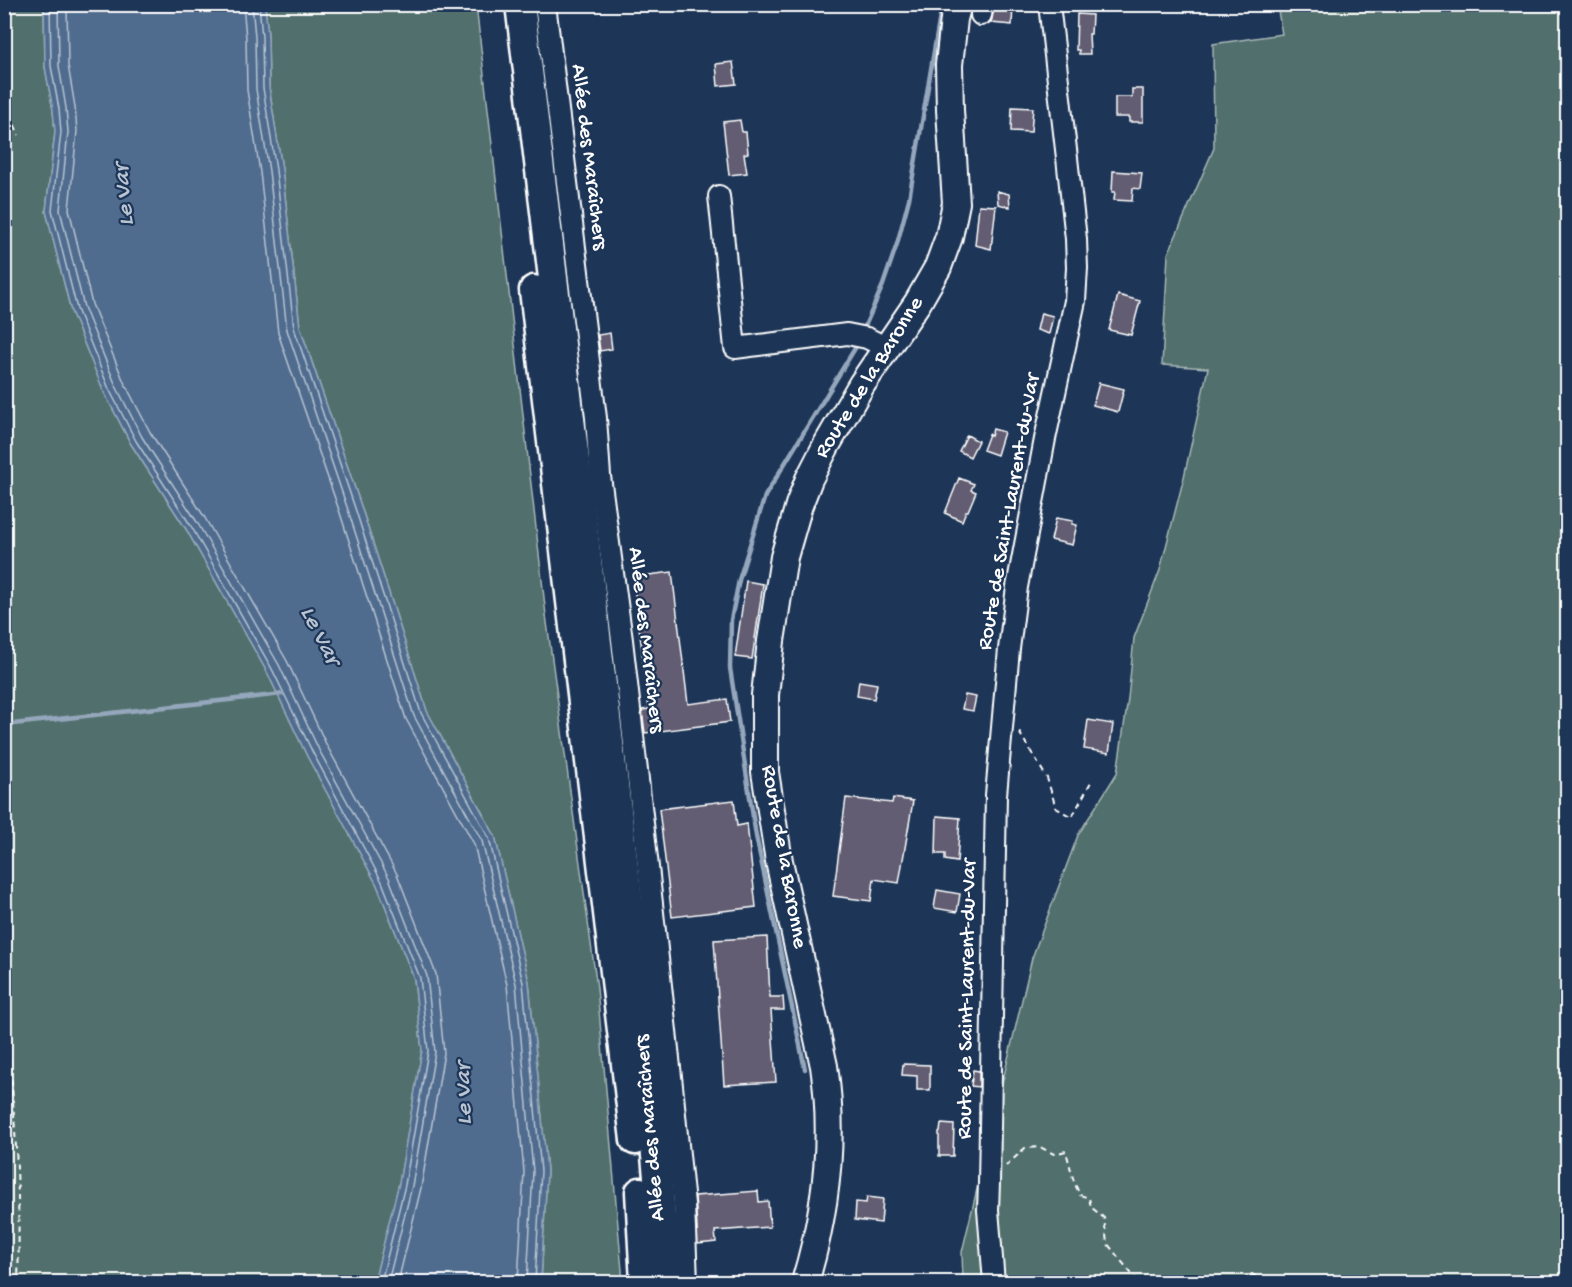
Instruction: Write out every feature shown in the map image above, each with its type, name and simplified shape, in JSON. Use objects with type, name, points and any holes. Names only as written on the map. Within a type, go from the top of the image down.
[{"type":"highway","points":[[500,4],[624,1041],[639,1176],[645,1282]]},
{"type":"highway","points":[[520,4],[645,1041],[666,1282]]},
{"type":"main road","name":"Route de la Baronne","points":[[805,1282],[821,1221],[826,1188],[829,1148],[828,1091],[770,810],[765,772],[765,695],[780,575],[790,533],[809,479],[862,384],[918,302],[938,267],[949,237],[956,203],[949,65],[958,4]]},
{"type":"street","name":"Allée des Maraîchers","points":[[544,4],[596,418],[600,476],[622,640],[647,858],[684,1204],[687,1282]]},
{"type":"street","name":"Route de Saint-Laurent-du-Var","points":[[993,1282],[988,1182],[996,795],[1017,587],[1045,439],[1075,301],[1077,268],[1076,239],[1049,4]]},
{"type":"street","points":[[719,196],[735,348],[847,334],[867,338],[887,348]]},
{"type":"path","points":[[4,95],[20,135]]},
{"type":"path","points":[[1018,730],[1047,778],[1056,808],[1072,817],[1092,780]]},
{"type":"path","points":[[4,996],[13,1086],[20,1221],[18,1282]]},
{"type":"path","points":[[988,1182],[1025,1148],[1040,1147],[1054,1154],[1066,1151],[1080,1195],[1089,1198],[1091,1207],[1104,1218],[1107,1243],[1138,1282]]},
{"type":"path","points":[[1245,1282],[1246,1277],[1252,1274],[1264,1282]]},
{"type":"green space","points":[[44,4],[45,67],[55,132],[46,211],[71,311],[104,392],[131,444],[186,529],[267,672],[307,756],[377,885],[414,979],[422,1050],[399,1184],[374,1282],[5,1282],[4,5]]},
{"type":"green space","points":[[265,5],[476,5],[546,615],[597,988],[623,1282],[541,1282],[547,1171],[529,982],[495,836],[427,711],[300,327],[282,169],[269,87]]},
{"type":"green space","points":[[1277,5],[1567,5],[1567,1282],[963,1282],[962,1252],[1032,958],[1078,835],[1117,773],[1134,638],[1160,570],[1184,477],[1208,368],[1162,365],[1168,254],[1214,148],[1213,44],[1282,34]]},
{"type":"water","name":"Le Var","points":[[44,5],[265,5],[269,87],[282,169],[300,327],[427,711],[495,836],[529,982],[547,1171],[541,1282],[374,1282],[399,1183],[422,1050],[414,979],[377,885],[307,756],[267,672],[186,529],[131,444],[104,392],[71,311],[46,211],[55,132],[45,67]]},
{"type":"building","points":[[995,4],[1013,4],[1012,25],[991,23]]},
{"type":"building","points":[[1077,14],[1092,15],[1091,34],[1089,34],[1090,54],[1079,54],[1079,50],[1076,50]]},
{"type":"building","points":[[733,62],[736,84],[718,86],[716,64]]},
{"type":"building","points":[[1132,89],[1143,89],[1143,122],[1129,122],[1129,117],[1115,117],[1115,97],[1132,97]]},
{"type":"building","points":[[1012,107],[1033,108],[1031,132],[1011,131]]},
{"type":"building","points":[[740,120],[742,132],[746,132],[748,153],[744,154],[747,173],[729,175],[723,122]]},
{"type":"building","points":[[1113,171],[1142,173],[1140,189],[1133,188],[1132,201],[1114,200]]},
{"type":"building","points":[[997,191],[1009,194],[1010,207],[998,204]]},
{"type":"building","points":[[979,205],[996,206],[991,249],[975,245]]},
{"type":"building","points":[[1118,295],[1140,301],[1131,335],[1109,330]]},
{"type":"building","points":[[1041,313],[1053,316],[1049,334],[1037,330]]},
{"type":"building","points":[[610,333],[612,349],[600,351],[598,335]]},
{"type":"building","points":[[1099,383],[1124,389],[1118,412],[1093,405]]},
{"type":"building","points":[[993,429],[1004,432],[997,455],[983,450]]},
{"type":"building","points":[[967,435],[978,441],[970,457],[959,451]]},
{"type":"building","points":[[959,478],[974,484],[971,490],[976,492],[962,521],[945,513]]},
{"type":"building","points":[[1056,518],[1073,521],[1072,524],[1077,525],[1072,545],[1051,540]]},
{"type":"building","points":[[672,572],[688,704],[727,699],[730,722],[645,733],[642,710],[649,709],[633,577]]},
{"type":"building","points":[[746,581],[763,584],[752,659],[735,657]]},
{"type":"building","points":[[859,681],[877,684],[874,699],[857,696]]},
{"type":"building","points":[[965,695],[976,697],[973,711],[962,709]]},
{"type":"building","points":[[1088,720],[1113,724],[1109,753],[1084,749]]},
{"type":"building","points":[[846,798],[892,803],[893,798],[913,801],[899,883],[874,879],[871,901],[833,896]]},
{"type":"building","points":[[734,800],[737,826],[747,824],[756,907],[672,917],[659,809]]},
{"type":"building","points":[[937,816],[960,818],[957,862],[945,860],[945,854],[936,854]]},
{"type":"building","points":[[937,890],[960,894],[957,912],[934,908]]},
{"type":"building","points":[[767,937],[770,997],[783,997],[784,1010],[771,1010],[776,1082],[724,1085],[714,940]]},
{"type":"building","points":[[903,1064],[930,1065],[930,1090],[917,1090],[917,1076],[902,1075]]},
{"type":"building","points":[[973,1070],[979,1071],[979,1087],[971,1086]]},
{"type":"building","points":[[941,1124],[954,1125],[953,1156],[939,1156]]},
{"type":"building","points":[[758,1191],[759,1202],[768,1201],[770,1227],[715,1231],[716,1242],[698,1244],[695,1196]]},
{"type":"building","points":[[867,1197],[883,1199],[881,1223],[855,1220],[856,1202],[866,1203]]},
{"type":"waterway","points":[[865,326],[883,285],[909,199],[942,4]]},
{"type":"waterway","points":[[805,1069],[756,836],[730,668],[731,620],[739,580],[765,496],[857,345]]},
{"type":"waterway","points":[[4,725],[282,694]]}]
